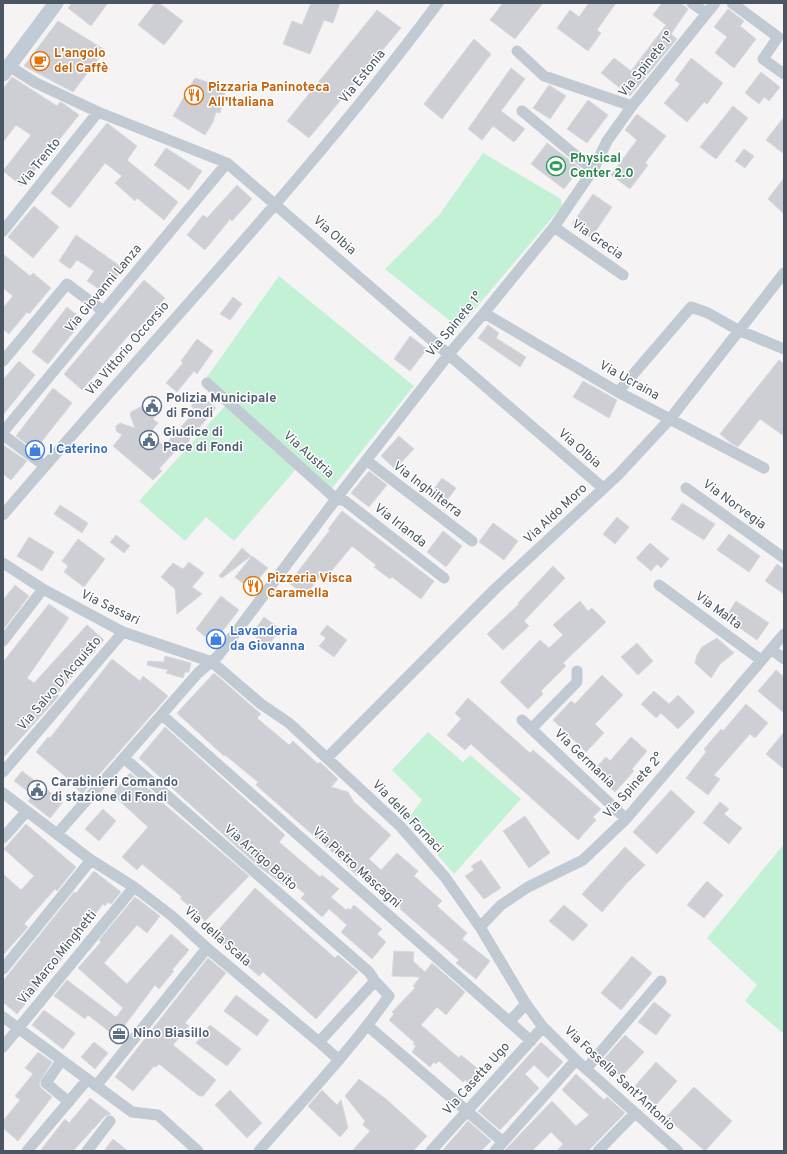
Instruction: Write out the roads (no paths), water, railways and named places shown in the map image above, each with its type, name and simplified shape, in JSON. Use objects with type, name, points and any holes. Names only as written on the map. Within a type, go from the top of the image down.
[{"type":"street","points":[[6,70],[56,3]]},
{"type":"street","name":"Via Estonia","points":[[277,204],[393,63],[438,3]]},
{"type":"street","points":[[692,3],[706,13]]},
{"type":"street","name":"Via Spinete 1°","points":[[56,834],[198,673],[218,656],[336,499],[449,354],[554,227],[593,170],[607,140],[632,106],[715,3]]},
{"type":"street","points":[[732,3],[778,37],[763,59],[784,74]]},
{"type":"street","points":[[517,51],[544,76],[632,106]]},
{"type":"street","name":"Via Olbia","points":[[6,70],[98,112],[227,163],[277,204],[603,488]]},
{"type":"street","points":[[522,111],[593,170]]},
{"type":"street","name":"Via Trento","points":[[3,231],[98,112]]},
{"type":"street","name":"Via Giovanni Lanza","points":[[3,434],[103,311],[227,163]]},
{"type":"street","name":"Via Vittorio Occorsio","points":[[3,515],[277,204]]},
{"type":"street","name":"Via Grecia","points":[[554,227],[623,275]]},
{"type":"street","name":"Via Aldo Moro","points":[[328,758],[495,589],[618,475],[670,419],[784,272]]},
{"type":"street","points":[[3,361],[67,284],[103,311]]},
{"type":"street","points":[[618,392],[691,307],[708,313],[738,330],[784,350]]},
{"type":"street","name":"Via Ucraina","points":[[484,313],[618,392],[764,468]]},
{"type":"street","name":"Via Austria","points":[[207,383],[336,499]]},
{"type":"street","points":[[3,434],[45,466]]},
{"type":"street","name":"Via Inghilterra","points":[[366,460],[472,541]]},
{"type":"street","name":"Via Norvegia","points":[[686,488],[784,558]]},
{"type":"street","name":"Via Irlanda","points":[[336,499],[345,501],[444,578]]},
{"type":"street","name":"Via Sassari","points":[[3,563],[43,589],[123,632],[212,662]]},
{"type":"street","name":"Via Malta","points":[[659,585],[762,660]]},
{"type":"street","points":[[3,641],[43,589]]},
{"type":"street","name":"Via Salvo D'Acquisto","points":[[3,772],[123,632]]},
{"type":"street","name":"Via Spinete 2°","points":[[480,927],[501,905],[528,887],[583,860],[626,819],[784,634]]},
{"type":"street","points":[[771,649],[784,659]]},
{"type":"street","name":"Via delle Fornaci","points":[[212,662],[261,704],[289,722],[400,826],[445,876],[480,927],[526,1004],[543,1027]]},
{"type":"street","points":[[531,729],[577,682],[577,671]]},
{"type":"street","name":"Via Pietro Mascagni","points":[[162,715],[531,1041]]},
{"type":"street","name":"Via Germania","points":[[522,720],[626,819]]},
{"type":"street","name":"Via Arrigo Boito","points":[[124,758],[369,972],[389,996],[368,1026]]},
{"type":"street","name":"Via della Scala","points":[[3,793],[91,860],[134,887],[172,916],[207,948],[339,1060]]},
{"type":"street","points":[[3,838],[26,812]]},
{"type":"street","points":[[3,969],[91,860]]},
{"type":"street","name":"Via Marco Minghetti","points":[[3,1047],[134,887]]},
{"type":"street","points":[[27,1151],[69,1102],[91,1083],[207,948]]},
{"type":"street","points":[[319,1042],[375,981]]},
{"type":"street","points":[[586,1069],[661,981]]},
{"type":"street","points":[[509,1022],[526,1004]]},
{"type":"street","points":[[3,1017],[132,1112],[158,1115],[198,1151]]},
{"type":"street","points":[[259,1151],[368,1026],[504,1142]]},
{"type":"street","name":"Via Fossella Sant'Antonio","points":[[543,1027],[576,1060],[678,1151]]},
{"type":"street","name":"Via Casetta Ugo","points":[[431,1151],[543,1027]]},
{"type":"street","points":[[496,1151],[576,1060]]},
{"type":"street","points":[[61,1061],[46,1083],[69,1102]]},
{"type":"street","points":[[598,1151],[634,1113]]},
{"type":"street","points":[[87,1151],[110,1121]]},
{"type":"place","name":"L'angolo del Caffè","points":[[40,61]]},
{"type":"place","name":"Pizzaria Paninoteca All'Italiana","points":[[194,95]]},
{"type":"place","name":"Physical Center 2.0","points":[[556,166]]},
{"type":"place","name":"Polizia Municipale di Fondi","points":[[152,406]]},
{"type":"place","name":"Giudice di Pace di Fondi","points":[[149,440]]},
{"type":"place","name":"I Caterino","points":[[35,450]]},
{"type":"place","name":"Pizzeria Visca Caramella","points":[[253,586]]},
{"type":"place","name":"Lavanderia da Giovanna","points":[[216,639]]},
{"type":"place","name":"Carabinieri Comando di stazione di Fondi","points":[[37,790]]},
{"type":"place","name":"Nino Biasillo","points":[[119,1034]]}]
